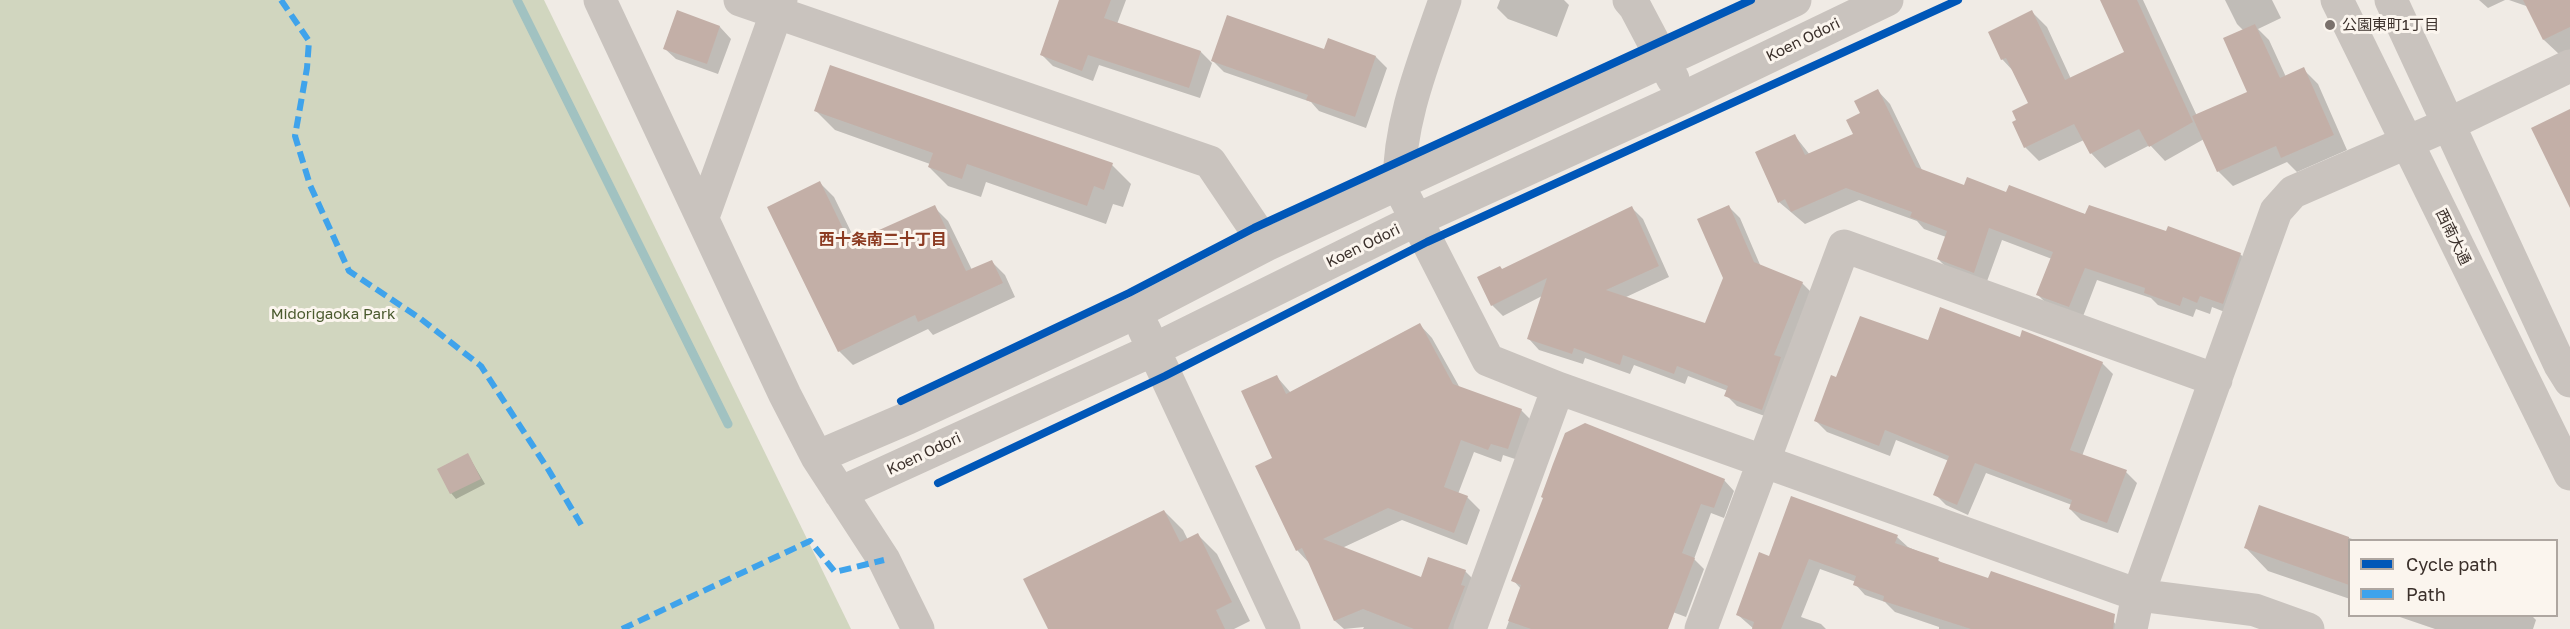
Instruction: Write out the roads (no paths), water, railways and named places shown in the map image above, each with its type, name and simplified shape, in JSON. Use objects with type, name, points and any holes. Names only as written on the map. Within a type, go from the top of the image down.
[{"type":"street","points":[[600,0],[785,395],[817,457],[884,560],[918,629]]},
{"type":"street","points":[[740,0],[779,7],[1210,162],[1266,245]]},
{"type":"street","points":[[1445,0],[1406,113],[1399,155],[1399,186],[1488,360],[1558,388],[2138,596],[2255,610],[2308,629]]},
{"type":"street","points":[[1629,0],[1635,7],[1683,98]]},
{"type":"street","points":[[817,457],[1137,312],[1266,245],[1399,186],[1795,0]]},
{"type":"street","name":"Koen Odori","points":[[840,493],[1153,350],[1416,220],[1683,98],[1887,0]]},
{"type":"street","name":"西南大通","points":[[2337,0],[2570,474]]},
{"type":"street","points":[[2391,0],[2560,365],[2570,381]]},
{"type":"street","points":[[703,217],[779,7]]},
{"type":"street","points":[[2131,629],[2138,596],[2276,212],[2293,192],[2449,124],[2570,66]]},
{"type":"street","points":[[1701,629],[1844,246],[2216,380]]},
{"type":"street","points":[[1137,312],[1284,629]]},
{"type":"street","points":[[1470,629],[1558,388]]},
{"type":"waterway","points":[[517,0],[728,424]]},
{"type":"place","name":"公園東町1丁目","points":[[2330,25]]},
{"type":"district","name":"西十条南二十丁目","points":[[883,240]]},
{"type":"park label","name":"Midorigaoka Park","points":[[333,314]]}]
